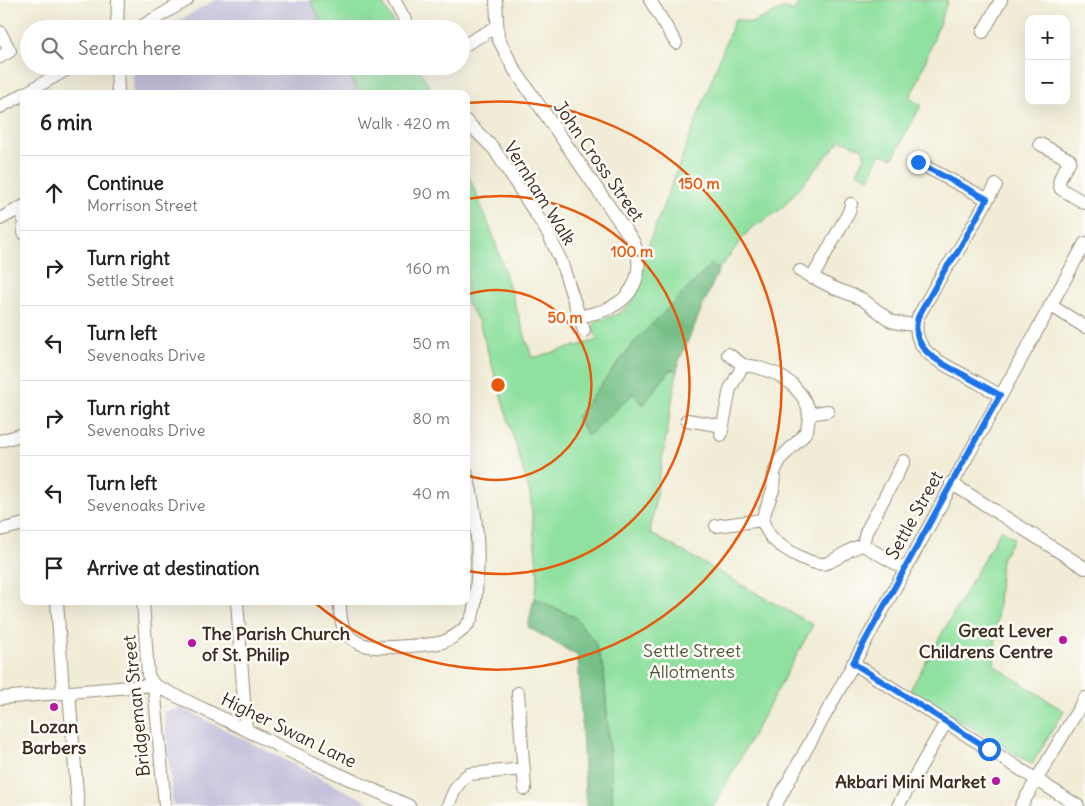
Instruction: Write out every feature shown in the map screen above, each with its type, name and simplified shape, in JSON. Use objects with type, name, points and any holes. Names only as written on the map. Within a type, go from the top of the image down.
[{"type":"street","points":[[117,20],[118,0]]},
{"type":"street","points":[[152,20],[186,0]]},
{"type":"street","points":[[394,0],[405,20]]},
{"type":"street","name":"John Cross Street","points":[[496,0],[496,28],[502,48],[514,69],[633,241],[639,260],[634,287],[624,299],[612,307],[579,317]]},
{"type":"street","points":[[650,0],[676,43]]},
{"type":"street","points":[[983,32],[1001,0]]},
{"type":"street","points":[[470,42],[496,28]]},
{"type":"street","points":[[0,32],[5,54]]},
{"type":"street","points":[[31,90],[57,75]]},
{"type":"street","points":[[117,75],[118,90]]},
{"type":"street","points":[[0,107],[20,96]]},
{"type":"street","name":"Vernham Walk","points":[[470,126],[499,157],[548,233],[561,261],[584,331]]},
{"type":"street","points":[[1040,144],[1070,160],[1059,181],[1059,185],[1062,189],[1085,203]]},
{"type":"street","points":[[918,162],[931,176],[987,199]]},
{"type":"street","points":[[996,185],[957,253],[944,271],[918,317],[916,325],[918,339],[922,347],[933,359],[1000,395]]},
{"type":"street","points":[[812,278],[847,226],[851,204]]},
{"type":"street","points":[[0,219],[20,208]]},
{"type":"street","name":"Settle Street","points":[[775,806],[951,483],[1085,243]]},
{"type":"street","points":[[800,271],[862,299],[898,324],[916,325]]},
{"type":"street","points":[[1050,305],[1085,327]]},
{"type":"street","points":[[728,354],[743,365],[757,367],[777,374],[792,384],[808,407],[807,430],[781,458],[774,473],[774,490],[762,520]]},
{"type":"street","points":[[687,420],[722,430],[730,389],[743,365]]},
{"type":"street","points":[[809,414],[828,410]]},
{"type":"street","points":[[0,441],[20,435]]},
{"type":"street","points":[[863,544],[866,532],[904,461]]},
{"type":"street","points":[[951,483],[1085,568]]},
{"type":"street","points":[[340,605],[341,619],[346,631],[357,642],[365,645],[381,647],[442,642],[453,637],[463,629],[470,621],[474,610],[479,562],[479,546],[470,488]]},
{"type":"street","points":[[716,526],[762,520]]},
{"type":"street","points":[[762,520],[773,539],[811,562],[827,563],[863,544],[904,569]]},
{"type":"street","points":[[0,530],[20,525]]},
{"type":"street","points":[[57,605],[78,806]]},
{"type":"street","name":"Bridgeman Street","points":[[143,605],[148,675],[154,685],[165,806]]},
{"type":"street","points":[[237,605],[246,730]]},
{"type":"street","points":[[853,663],[1078,806]]},
{"type":"street","points":[[0,698],[154,685]]},
{"type":"street","name":"Higher Swan Lane","points":[[154,685],[409,806]]},
{"type":"street","points":[[518,694],[513,713],[524,769],[525,789]]},
{"type":"street","points":[[1021,806],[1085,698]]},
{"type":"street","points":[[898,806],[946,722]]},
{"type":"street","points":[[448,806],[458,785],[469,774],[524,769]]},
{"type":"shaded area","points":[[215,0],[310,0],[320,20],[180,20]]},
{"type":"shaded area","points":[[133,75],[349,75],[357,90],[133,90]]},
{"type":"shaded area","points":[[182,708],[379,806],[173,806],[164,711]]},
{"type":"green space","points":[[310,0],[381,0],[392,20],[320,20]]},
{"type":"green space","name":"Settle Street Allotments","points":[[799,0],[948,0],[918,81],[909,98],[921,105],[893,158],[881,154],[869,178],[857,172],[865,157],[862,148],[841,140],[780,210],[750,229],[719,269],[711,264],[588,436],[633,393],[643,405],[671,369],[677,371],[650,533],[813,625],[714,806],[613,806],[604,670],[575,617],[534,598],[538,577],[530,493],[479,322],[470,308],[470,179],[493,235],[532,358],[598,340],[593,329],[595,323],[624,309],[635,296],[638,289],[641,281],[644,256],[735,19],[751,23],[785,8],[794,12]]},
{"type":"green space","points":[[349,75],[423,75],[431,90],[357,90]]},
{"type":"green space","points":[[712,264],[719,269],[679,361],[677,371],[671,369],[643,405],[633,394],[588,436],[576,417],[635,341]]},
{"type":"green space","points":[[1001,529],[1014,538],[1001,559],[994,665],[1064,711],[1032,764],[910,690]]},
{"type":"green space","points":[[534,598],[575,617],[595,642],[604,670],[613,806],[586,806],[578,656],[528,627]]},
{"type":"place","name":"Great Lever Childrens Centre","points":[[1063,640]]},
{"type":"place","name":"The Parish Church of St. Philip","points":[[192,643]]},
{"type":"place","name":"Lozan Barbers","points":[[54,707]]},
{"type":"place","name":"Akbari Mini Market","points":[[996,781]]},
{"type":"route","points":[[918,162],[987,199],[918,317],[916,325],[918,339],[922,347],[933,359],[1000,395],[853,663],[989,749]]}]
